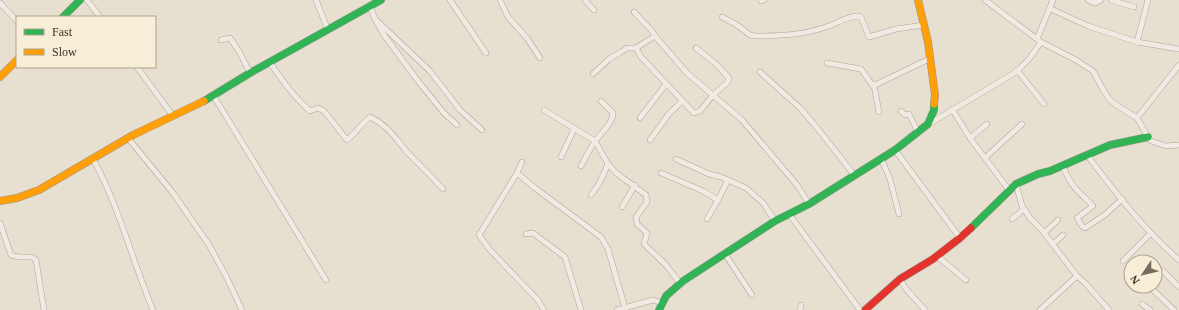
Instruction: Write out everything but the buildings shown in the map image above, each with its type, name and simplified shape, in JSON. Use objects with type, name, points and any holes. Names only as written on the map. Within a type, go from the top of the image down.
[{"type":"street","points":[[64,16],[80,0]]},
{"type":"street","points":[[87,0],[99,16]]},
{"type":"street","points":[[316,0],[328,30]]},
{"type":"street","points":[[0,201],[16,199],[30,194],[128,138],[213,95],[381,0]]},
{"type":"street","points":[[450,0],[486,53]]},
{"type":"street","points":[[500,0],[508,17],[527,38],[540,58]]},
{"type":"street","points":[[585,0],[594,10]]},
{"type":"street","points":[[918,0],[924,25],[935,95],[934,110],[928,124]]},
{"type":"street","points":[[985,0],[1039,41],[1090,68],[1096,74],[1110,100],[1138,118],[1148,137],[1152,141],[1162,145],[1179,145]]},
{"type":"street","points":[[659,310],[666,296],[680,283],[775,221],[809,204],[855,176],[895,150],[928,124],[1018,70],[1029,59],[1039,41],[1049,8],[1053,0]]},
{"type":"street","points":[[1088,0],[1095,3],[1101,0]]},
{"type":"street","points":[[1111,0],[1134,7]]},
{"type":"street","points":[[1137,42],[1148,0]]},
{"type":"street","points":[[0,3],[16,20]]},
{"type":"street","points":[[370,6],[384,35],[418,81],[457,125]]},
{"type":"street","points":[[1049,8],[1088,26],[1137,42],[1179,49]]},
{"type":"street","points":[[634,12],[687,73],[737,115],[750,129],[797,184],[809,204]]},
{"type":"street","points":[[722,17],[754,36],[802,34],[856,16],[861,17],[869,37],[896,29],[924,25]]},
{"type":"street","points":[[375,19],[430,71],[460,110],[482,130]]},
{"type":"street","points":[[593,74],[610,59],[627,48],[636,48],[655,36]]},
{"type":"street","points":[[221,40],[230,38],[235,44],[250,73]]},
{"type":"street","points":[[636,48],[641,57],[692,112],[700,111],[713,95],[727,83],[729,78],[717,65],[696,48]]},
{"type":"street","points":[[874,86],[929,59]]},
{"type":"street","points":[[0,76],[16,61]]},
{"type":"street","points":[[270,63],[287,86],[305,106],[310,111],[318,108],[324,112],[347,140],[358,131],[364,121],[370,117],[379,121],[390,129],[408,152],[443,189]]},
{"type":"street","points":[[827,63],[861,69],[874,86],[879,112]]},
{"type":"street","points":[[1138,118],[1179,65]]},
{"type":"street","points":[[138,68],[173,116]]},
{"type":"street","points":[[1018,70],[1044,104]]},
{"type":"street","points":[[760,72],[800,108],[855,176]]},
{"type":"street","points":[[640,118],[666,84]]},
{"type":"street","points":[[213,95],[326,280]]},
{"type":"street","points":[[581,166],[595,141],[610,123],[613,116],[613,113],[601,101]]},
{"type":"street","points":[[650,140],[668,115],[682,101]]},
{"type":"street","points":[[952,109],[970,138],[986,157],[1009,190]]},
{"type":"street","points":[[544,110],[595,141],[608,164],[646,195],[647,202],[636,217],[637,224],[646,233],[644,244],[666,265],[680,283]]},
{"type":"street","points":[[901,111],[905,115],[909,114],[918,132]]},
{"type":"street","points":[[970,138],[988,124]]},
{"type":"street","points":[[986,157],[1022,124]]},
{"type":"street","points":[[561,157],[574,129]]},
{"type":"street","points":[[866,310],[900,279],[937,256],[960,238],[1016,184],[1038,174],[1063,166],[1110,145],[1148,137]]},
{"type":"street","points":[[128,138],[173,193],[210,245],[242,310]]},
{"type":"street","points":[[895,150],[960,238]]},
{"type":"street","points":[[1087,155],[1151,233],[1179,260]]},
{"type":"street","points":[[882,158],[890,179],[899,214]]},
{"type":"street","points":[[93,159],[104,179],[141,282],[154,310]]},
{"type":"street","points":[[676,159],[709,174],[714,174],[740,184],[752,192],[763,203],[775,221]]},
{"type":"street","points":[[522,162],[517,173],[479,235],[490,250],[537,299],[544,310]]},
{"type":"street","points":[[590,195],[598,184],[608,164]]},
{"type":"street","points":[[1063,166],[1068,179],[1093,206],[1078,218],[1082,226],[1085,228],[1106,214],[1122,199]]},
{"type":"street","points":[[661,172],[703,191],[718,200]]},
{"type":"street","points":[[517,173],[601,237],[608,249],[625,308]]},
{"type":"street","points":[[707,219],[728,180]]},
{"type":"street","points":[[1016,184],[1024,209],[1044,232],[1076,276],[1086,284],[1110,310]]},
{"type":"street","points":[[622,207],[635,185]]},
{"type":"street","points":[[1012,219],[1024,209]]},
{"type":"street","points":[[789,214],[860,310]]},
{"type":"street","points":[[1044,232],[1058,220]]},
{"type":"street","points":[[0,223],[11,255],[18,258],[23,256],[32,257],[36,260],[44,310]]},
{"type":"street","points":[[526,234],[533,233],[565,257],[581,310]]},
{"type":"street","points":[[1131,254],[1151,233]]},
{"type":"street","points":[[1053,244],[1063,235]]},
{"type":"street","points":[[725,254],[752,294]]},
{"type":"street","points":[[937,256],[966,280]]},
{"type":"street","points":[[1163,271],[1179,287]]},
{"type":"street","points":[[1041,310],[1076,276]]},
{"type":"street","points":[[900,279],[906,289],[925,310]]},
{"type":"street","points":[[1157,294],[1174,310]]},
{"type":"street","points":[[617,310],[652,300],[662,303]]},
{"type":"street","points":[[1142,304],[1150,310]]},
{"type":"traffic: fast","points":[[64,16],[80,0]]},
{"type":"traffic: fast","points":[[204,101],[250,73],[381,0]]},
{"type":"traffic: fast","points":[[659,310],[666,296],[683,281],[775,221],[809,204],[895,150],[928,124],[934,110],[934,104]]},
{"type":"traffic: fast","points":[[971,228],[1016,184],[1110,145],[1148,137]]},
{"type":"traffic: slow","points":[[918,0],[928,42],[935,95],[934,104]]},
{"type":"traffic: slow","points":[[0,77],[16,61]]},
{"type":"traffic: slow","points":[[0,201],[17,198],[39,190],[133,135],[204,101]]},
{"type":"traffic: jam","points":[[865,310],[900,279],[933,259],[971,228]]}]
